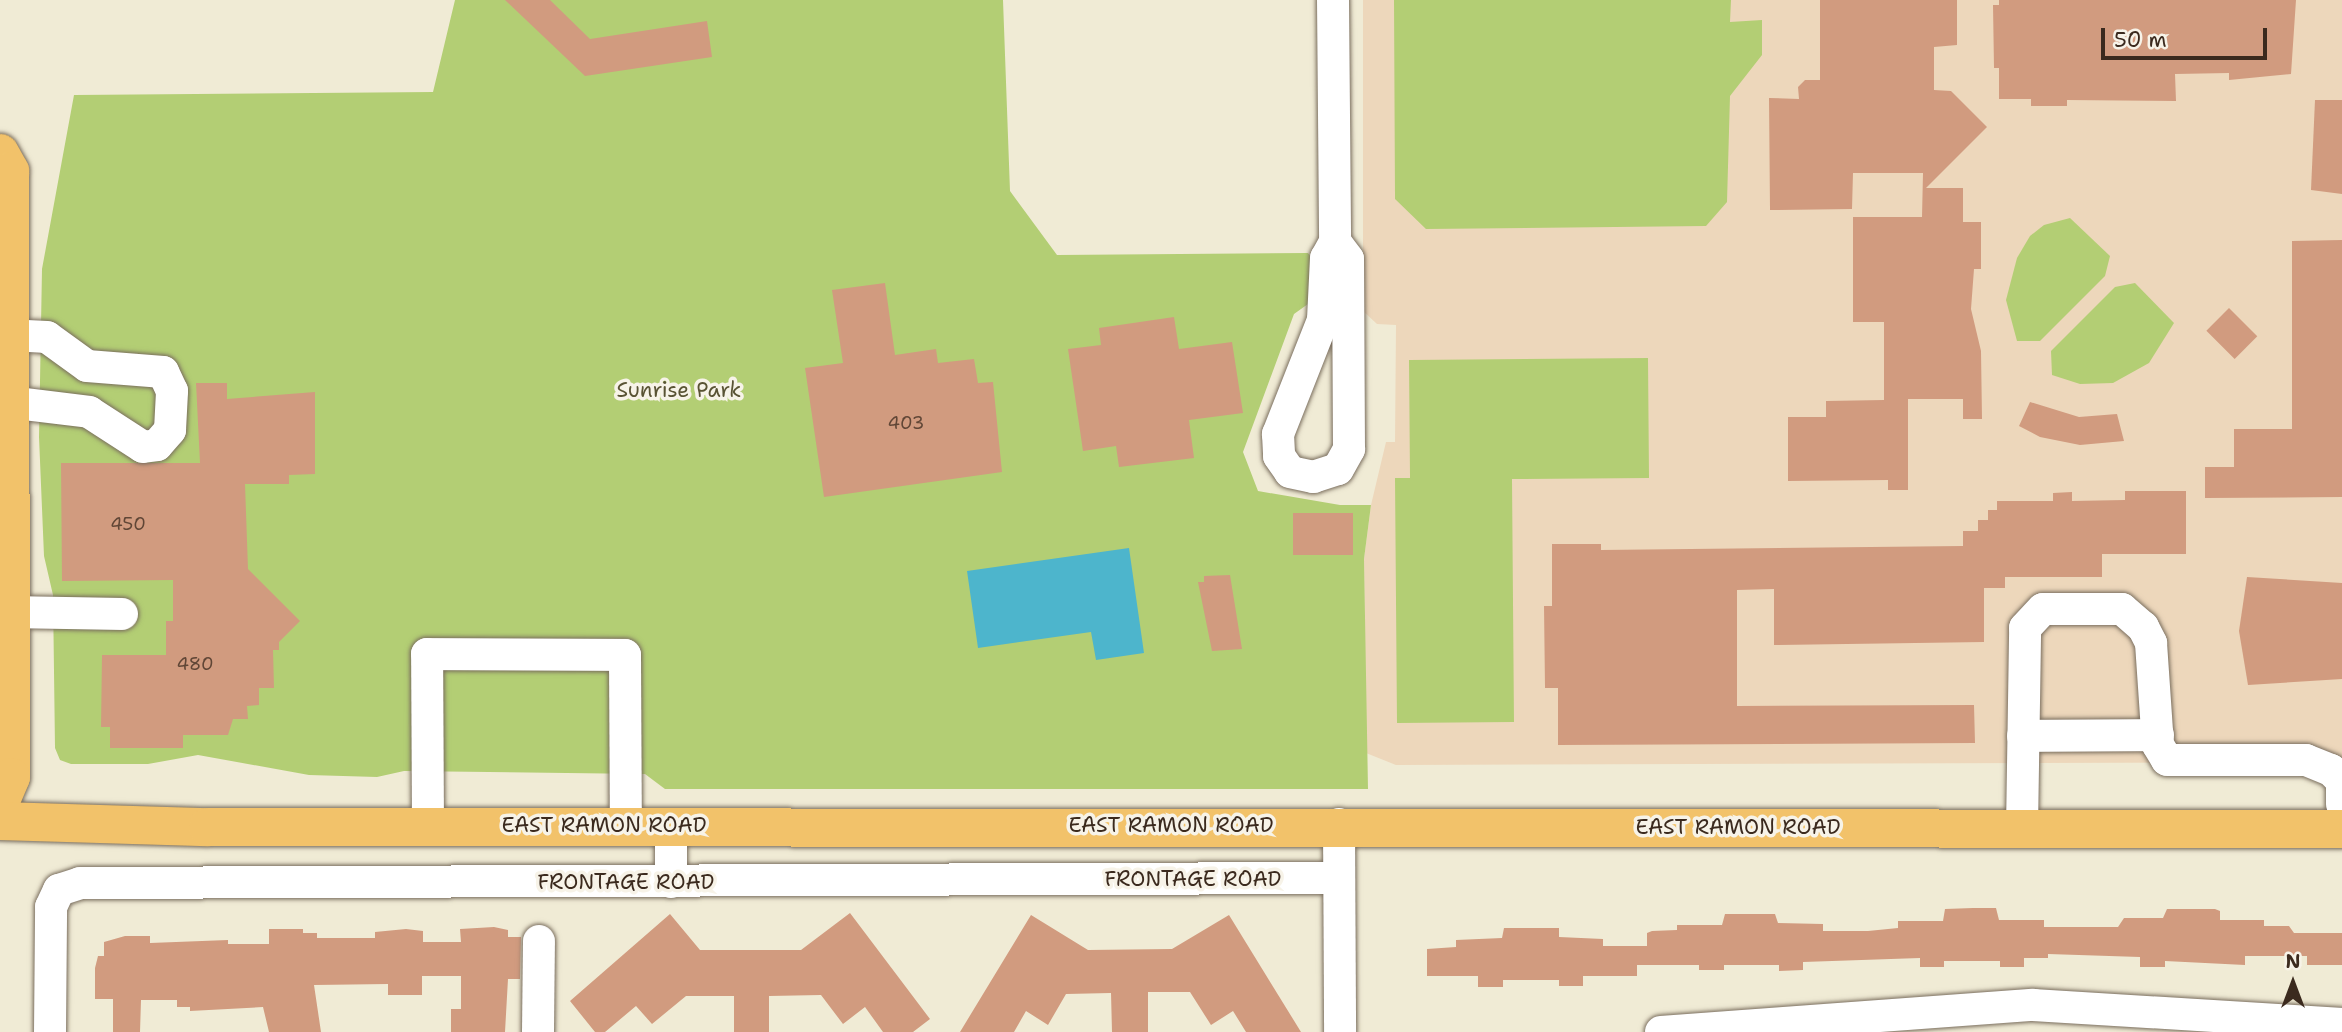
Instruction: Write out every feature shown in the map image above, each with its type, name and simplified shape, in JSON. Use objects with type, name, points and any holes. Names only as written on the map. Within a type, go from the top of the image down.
[{"type":"main road","points":[[0,153],[10,171],[10,335],[5,401],[11,777],[0,803]]},
{"type":"main road","name":"EAST RAMON ROAD","points":[[0,821],[428,826],[1339,824],[2342,829]]},
{"type":"street","points":[[1333,0],[1335,243],[1326,258],[1323,320],[1278,434],[1279,456],[1290,472],[1313,477],[1338,468],[1349,449],[1348,259],[1335,243]]},
{"type":"street","points":[[5,401],[89,412],[143,447],[157,445],[170,430],[172,391],[163,372],[87,366],[47,337],[10,335]]},
{"type":"street","points":[[2022,829],[2025,628],[2043,609],[2122,609],[2143,627],[2151,643],[2158,735],[2161,754],[2167,760],[2306,760],[2320,764],[2342,781],[2342,804]]},
{"type":"street","points":[[10,612],[122,614]]},
{"type":"street","points":[[428,826],[427,654],[625,655],[626,825]]},
{"type":"street","points":[[2023,737],[2158,735]]},
{"type":"street","points":[[1339,824],[1340,1032]]},
{"type":"street","points":[[671,825],[671,882]]},
{"type":"street","name":"FRONTAGE ROAD","points":[[50,1032],[51,907],[59,891],[71,884],[1339,878]]},
{"type":"street","points":[[538,1032],[539,941]]},
{"type":"street","points":[[1661,1032],[2033,1018],[2342,1024]]},
{"type":"shaded area","points":[[1363,0],[2342,0],[2342,762],[1396,765],[1366,753],[1364,559],[1371,505],[1386,442],[1395,442],[1396,325],[1377,324],[1363,311]]},
{"type":"green space","name":"Sunrise Park","points":[[455,0],[1003,0],[1010,191],[1057,255],[1308,253],[1316,263],[1315,299],[1294,314],[1243,452],[1258,491],[1340,505],[1371,505],[1364,559],[1368,789],[665,789],[645,774],[404,771],[377,777],[309,775],[198,755],[148,764],[71,764],[60,760],[55,748],[53,595],[44,556],[39,437],[42,269],[74,95],[433,92]]},
{"type":"green space","points":[[1394,0],[1731,0],[1730,22],[1762,20],[1762,55],[1730,96],[1727,202],[1706,226],[1426,229],[1395,199]]},
{"type":"green space","points":[[2070,218],[2110,256],[2105,276],[2040,341],[2017,341],[2006,300],[2017,258],[2030,236],[2044,225]]},
{"type":"green space","points":[[2135,283],[2174,323],[2149,363],[2113,383],[2080,384],[2052,375],[2051,351],[2115,287]]},
{"type":"green space","points":[[1648,358],[1649,478],[1512,479],[1514,722],[1397,723],[1395,478],[1410,478],[1409,360]]},
{"type":"water","points":[[1129,548],[1144,653],[1096,660],[1091,632],[978,648],[967,571]]},
{"type":"building","points":[[505,0],[550,0],[590,39],[707,21],[712,57],[585,76]]},
{"type":"building","points":[[1820,0],[1957,0],[1957,45],[1934,47],[1934,90],[1951,91],[1987,127],[1926,188],[1963,188],[1963,222],[1981,222],[1981,269],[1974,269],[1971,309],[1981,351],[1982,419],[1963,419],[1963,399],[1908,399],[1908,490],[1888,490],[1888,480],[1788,481],[1788,417],[1826,417],[1826,401],[1884,400],[1884,322],[1853,322],[1853,217],[1922,217],[1923,173],[1853,173],[1852,209],[1770,210],[1769,98],[1799,99],[1798,87],[1805,80],[1820,80]]},
{"type":"building","points":[[1999,0],[2296,0],[2291,74],[2229,80],[2229,73],[2175,74],[2176,101],[2067,100],[2067,106],[2031,106],[2031,99],[1999,99],[1999,68],[1994,68],[1993,5],[1999,5]]},
{"type":"building","points":[[2315,100],[2342,100],[2342,194],[2311,190]]},
{"type":"building","points":[[2342,240],[2342,497],[2205,498],[2205,467],[2234,467],[2234,429],[2292,429],[2292,241]]},
{"type":"building","points":[[885,283],[895,355],[936,349],[938,363],[974,359],[978,383],[993,382],[1002,472],[824,497],[805,368],[843,363],[832,290]]},
{"type":"building","points":[[2229,308],[2257,336],[2235,359],[2206,331]]},
{"type":"building","points":[[1174,317],[1179,349],[1232,342],[1243,413],[1189,420],[1194,458],[1119,467],[1116,446],[1083,451],[1068,349],[1101,345],[1099,328]]},
{"type":"building","points":[[196,383],[227,383],[227,399],[315,392],[315,474],[289,475],[289,484],[245,484],[248,569],[300,621],[279,642],[279,650],[273,650],[274,688],[259,688],[259,705],[247,706],[248,719],[233,719],[228,735],[183,735],[183,748],[110,748],[110,727],[101,727],[102,655],[166,655],[166,621],[173,621],[173,580],[62,581],[61,463],[200,463]]},
{"type":"building","points":[[2030,402],[2079,417],[2117,414],[2124,441],[2080,445],[2040,437],[2019,426]]},
{"type":"building","points":[[2125,491],[2186,491],[2186,554],[2102,554],[2102,577],[2005,577],[2005,588],[1984,588],[1984,642],[1774,645],[1774,589],[1737,590],[1737,706],[1974,705],[1975,743],[1558,745],[1558,688],[1545,688],[1544,606],[1552,606],[1552,544],[1601,544],[1601,550],[1963,546],[1963,531],[1978,531],[1978,520],[1988,520],[1988,510],[1997,510],[1997,501],[2053,501],[2053,493],[2072,492],[2072,501],[2125,500]]},
{"type":"building","points":[[1293,513],[1353,513],[1353,555],[1293,555]]},
{"type":"building","points":[[1230,575],[1242,649],[1212,651],[1198,582],[1204,582],[1204,576]]},
{"type":"building","points":[[2247,577],[2342,583],[2342,679],[2248,685],[2239,631]]},
{"type":"building","points":[[1996,908],[1999,920],[2044,920],[2044,927],[2118,927],[2124,918],[2163,918],[2167,909],[2215,909],[2220,911],[2220,920],[2264,920],[2264,926],[2289,926],[2294,933],[2342,933],[2342,965],[2307,965],[2307,956],[2245,956],[2245,965],[2165,961],[2165,967],[2140,967],[2140,957],[2048,954],[2048,958],[2024,958],[2024,967],[2000,967],[2000,961],[1944,961],[1944,967],[1920,967],[1920,958],[1803,962],[1803,970],[1779,971],[1779,965],[1724,965],[1724,970],[1699,970],[1699,965],[1637,965],[1637,976],[1583,976],[1583,986],[1559,986],[1559,980],[1503,980],[1503,987],[1478,987],[1478,976],[1427,976],[1427,949],[1456,947],[1456,940],[1502,938],[1504,928],[1559,928],[1559,937],[1603,939],[1603,946],[1647,946],[1647,933],[1677,930],[1677,925],[1722,925],[1725,914],[1775,914],[1778,923],[1823,924],[1823,931],[1868,931],[1898,928],[1898,921],[1943,921],[1945,909]]},
{"type":"building","points":[[850,913],[930,1019],[913,1032],[883,1032],[865,1007],[843,1024],[821,995],[769,996],[769,1032],[734,1032],[734,996],[686,996],[652,1024],[636,1006],[605,1032],[595,1032],[570,1001],[670,914],[700,950],[801,950]]},
{"type":"building","points":[[1031,915],[1088,950],[1172,949],[1229,915],[1301,1032],[1246,1032],[1233,1011],[1211,1025],[1190,992],[1148,992],[1148,1032],[1112,1032],[1111,993],[1066,994],[1048,1025],[1026,1011],[1014,1032],[960,1032]]},
{"type":"building","points":[[494,927],[508,930],[508,937],[521,937],[520,979],[508,979],[505,1032],[451,1032],[451,1009],[461,1009],[461,976],[422,976],[422,995],[388,995],[388,984],[314,985],[321,1032],[269,1032],[263,1007],[190,1011],[190,1007],[177,1007],[177,1000],[141,1000],[140,1032],[113,1032],[113,999],[95,999],[95,968],[98,956],[104,956],[104,942],[125,936],[150,936],[150,943],[228,940],[228,944],[269,944],[269,929],[303,929],[303,933],[317,933],[317,938],[375,938],[375,932],[406,929],[423,931],[423,942],[461,942],[460,929]]}]
